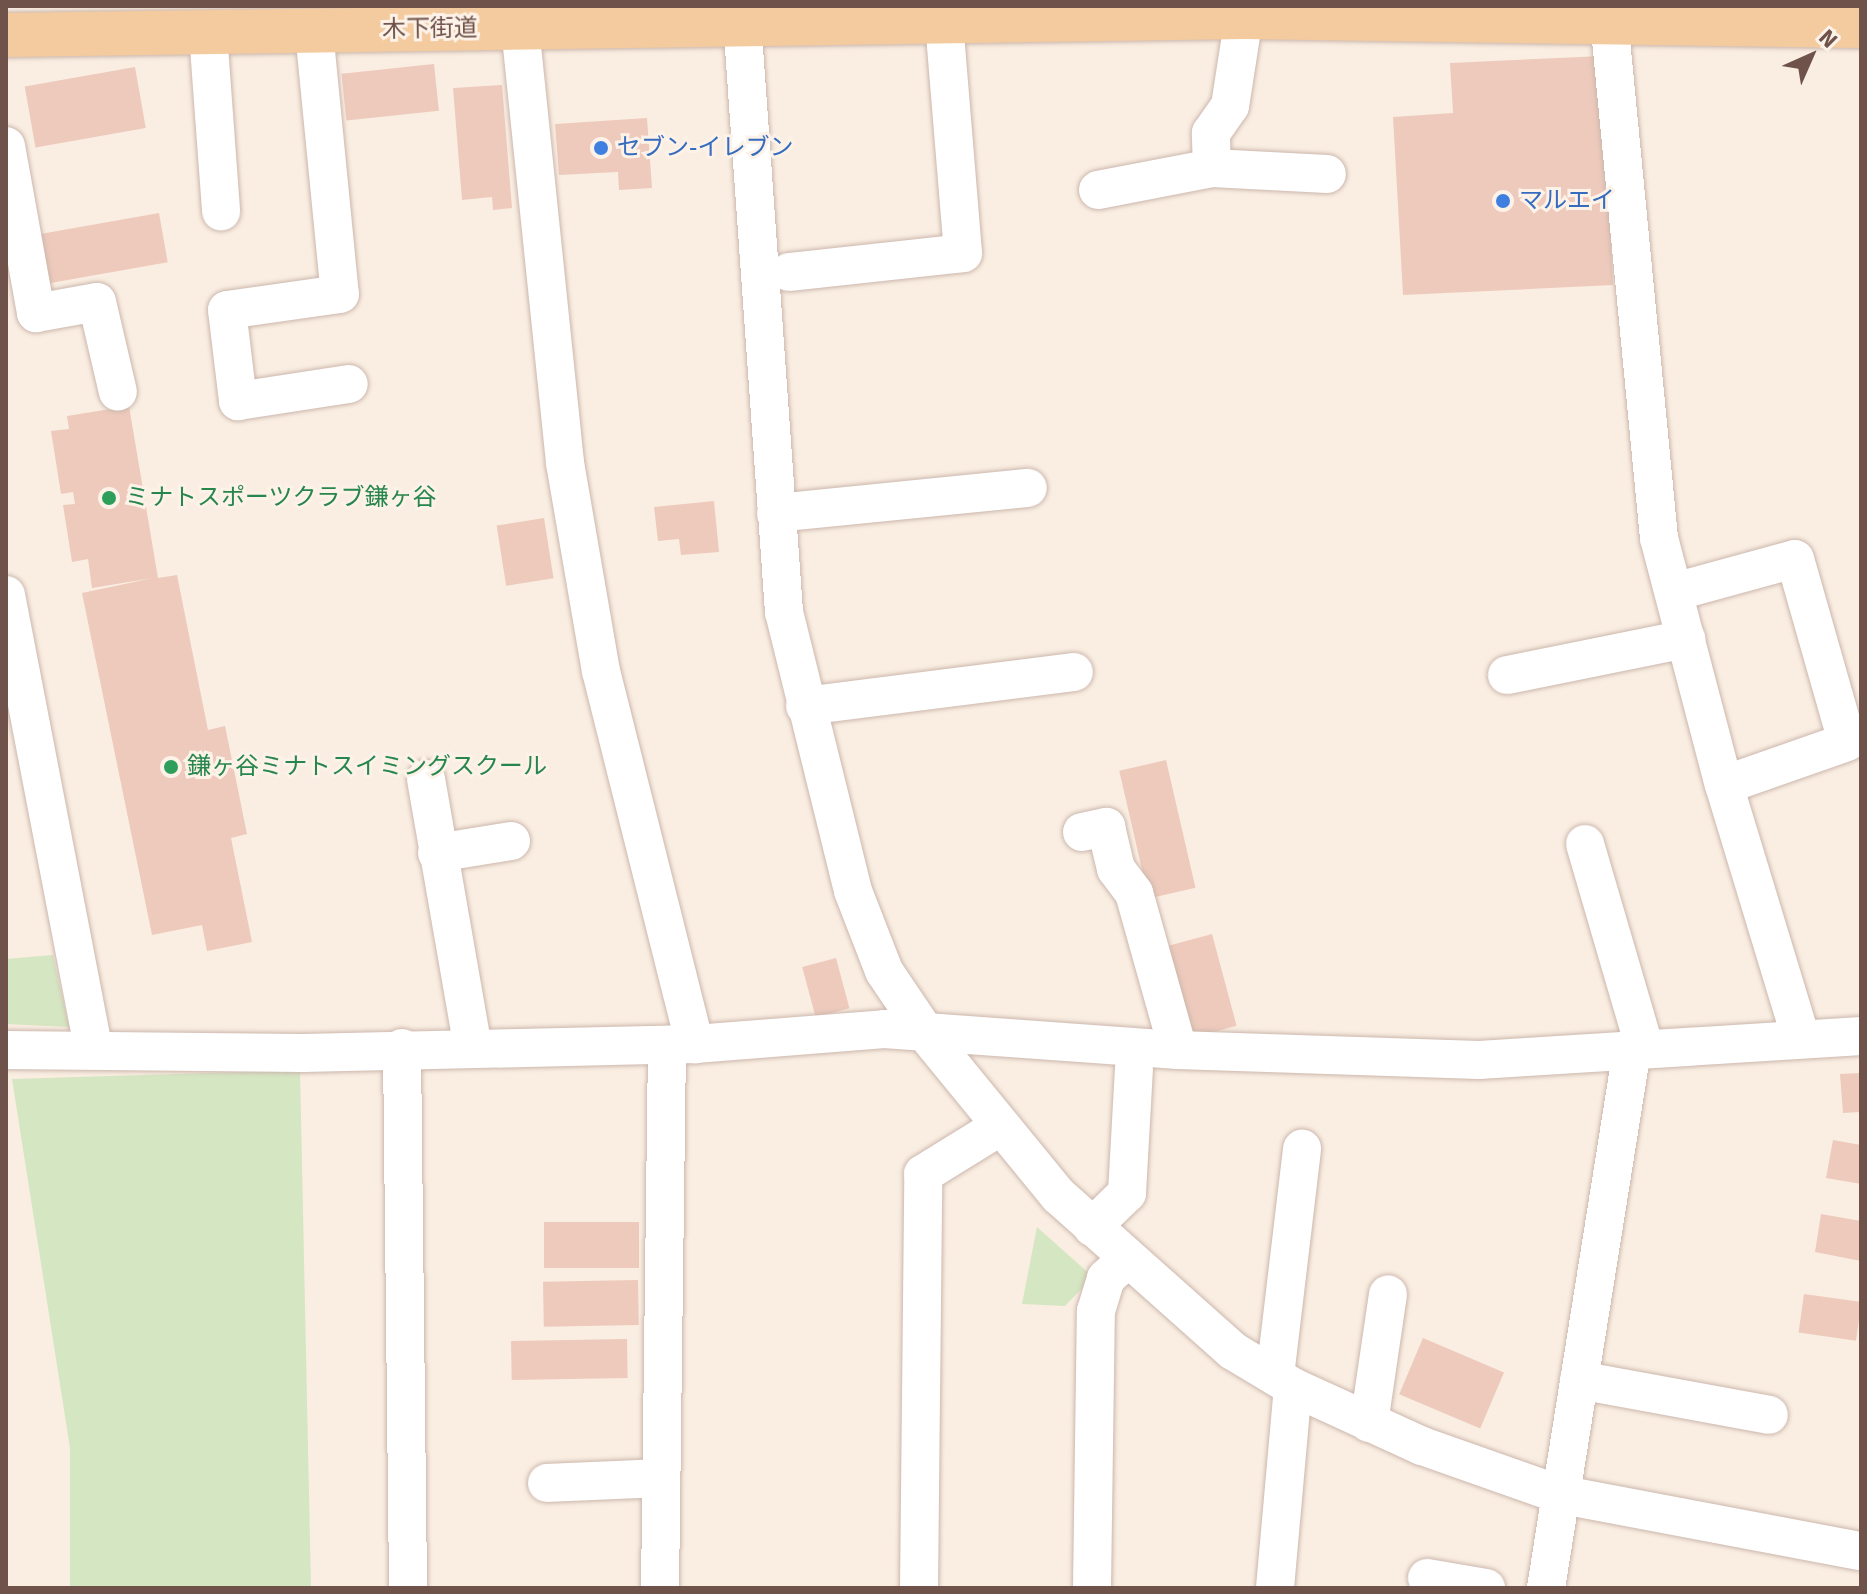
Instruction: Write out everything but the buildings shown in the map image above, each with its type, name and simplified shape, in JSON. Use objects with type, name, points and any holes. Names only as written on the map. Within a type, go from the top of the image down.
[{"type":"main road","name":"木下街道","points":[[6,35],[56,20],[520,27],[742,15],[900,13],[944,20],[1062,13],[1154,12],[1448,11],[1609,19],[1670,13],[1861,26]]},
{"type":"street","points":[[1212,168],[1211,133],[1230,106],[1249,13]]},
{"type":"street","points":[[742,15],[784,612],[853,891],[884,971],[927,1035],[999,1127],[1092,1227],[1233,1351],[1284,1381],[1369,1423],[1558,1494],[1861,1551]]},
{"type":"street","points":[[1609,19],[1659,538],[1724,785],[1801,1038]]},
{"type":"street","points":[[789,272],[963,253],[944,20]]},
{"type":"street","points":[[288,23],[340,294],[227,310],[238,401],[349,384]]},
{"type":"street","points":[[196,24],[221,212]]},
{"type":"street","points":[[520,27],[565,463],[601,671],[681,1044],[661,1478],[660,1588]]},
{"type":"street","points":[[6,146],[36,313],[97,302],[118,392]]},
{"type":"street","points":[[1098,190],[1212,168],[1327,174]]},
{"type":"street","points":[[776,513],[1028,488]]},
{"type":"street","points":[[1674,592],[1795,559],[1847,742],[1724,785]]},
{"type":"street","points":[[6,595],[93,1048]]},
{"type":"street","points":[[1507,675],[1686,639]]},
{"type":"street","points":[[805,706],[1074,672]]},
{"type":"street","points":[[426,779],[473,1047]]},
{"type":"street","points":[[1082,832],[1106,827],[1116,869],[1134,893],[1178,1050]]},
{"type":"street","points":[[437,853],[511,841]]},
{"type":"street","points":[[1546,1588],[1558,1494],[1638,1049],[1585,844]]},
{"type":"street","points":[[6,1050],[93,1048],[303,1053],[402,1048],[681,1044],[884,1029],[927,1035],[1178,1050],[1479,1060],[1861,1036]]},
{"type":"street","points":[[402,1048],[408,1588]]},
{"type":"street","points":[[1092,1227],[1127,1193],[1134,1068]]},
{"type":"street","points":[[919,1588],[923,1174],[999,1127]]},
{"type":"street","points":[[1275,1588],[1284,1381],[1302,1149]]},
{"type":"street","points":[[1092,1588],[1096,1311],[1106,1278],[1127,1260]]},
{"type":"street","points":[[1369,1423],[1388,1294]]},
{"type":"street","points":[[1579,1380],[1769,1415]]},
{"type":"street","points":[[547,1483],[661,1478]]},
{"type":"street","points":[[1427,1578],[1486,1588]]},
{"type":"green space","points":[[53,955],[69,1027],[6,1024],[6,959]]},
{"type":"green space","points":[[300,1070],[311,1588],[70,1588],[70,1448],[12,1079]]},
{"type":"green space","points":[[1037,1227],[1093,1277],[1065,1306],[1022,1304]]},
{"type":"place","name":"セブン-イレブン","points":[[601,148]]},
{"type":"place","name":"マルエイ","points":[[1503,201]]},
{"type":"place","name":"ミナトスポーツクラブ鎌ヶ谷","points":[[109,498]]},
{"type":"place","name":"鎌ヶ谷ミナトスイミングスクール","points":[[171,767]]}]
